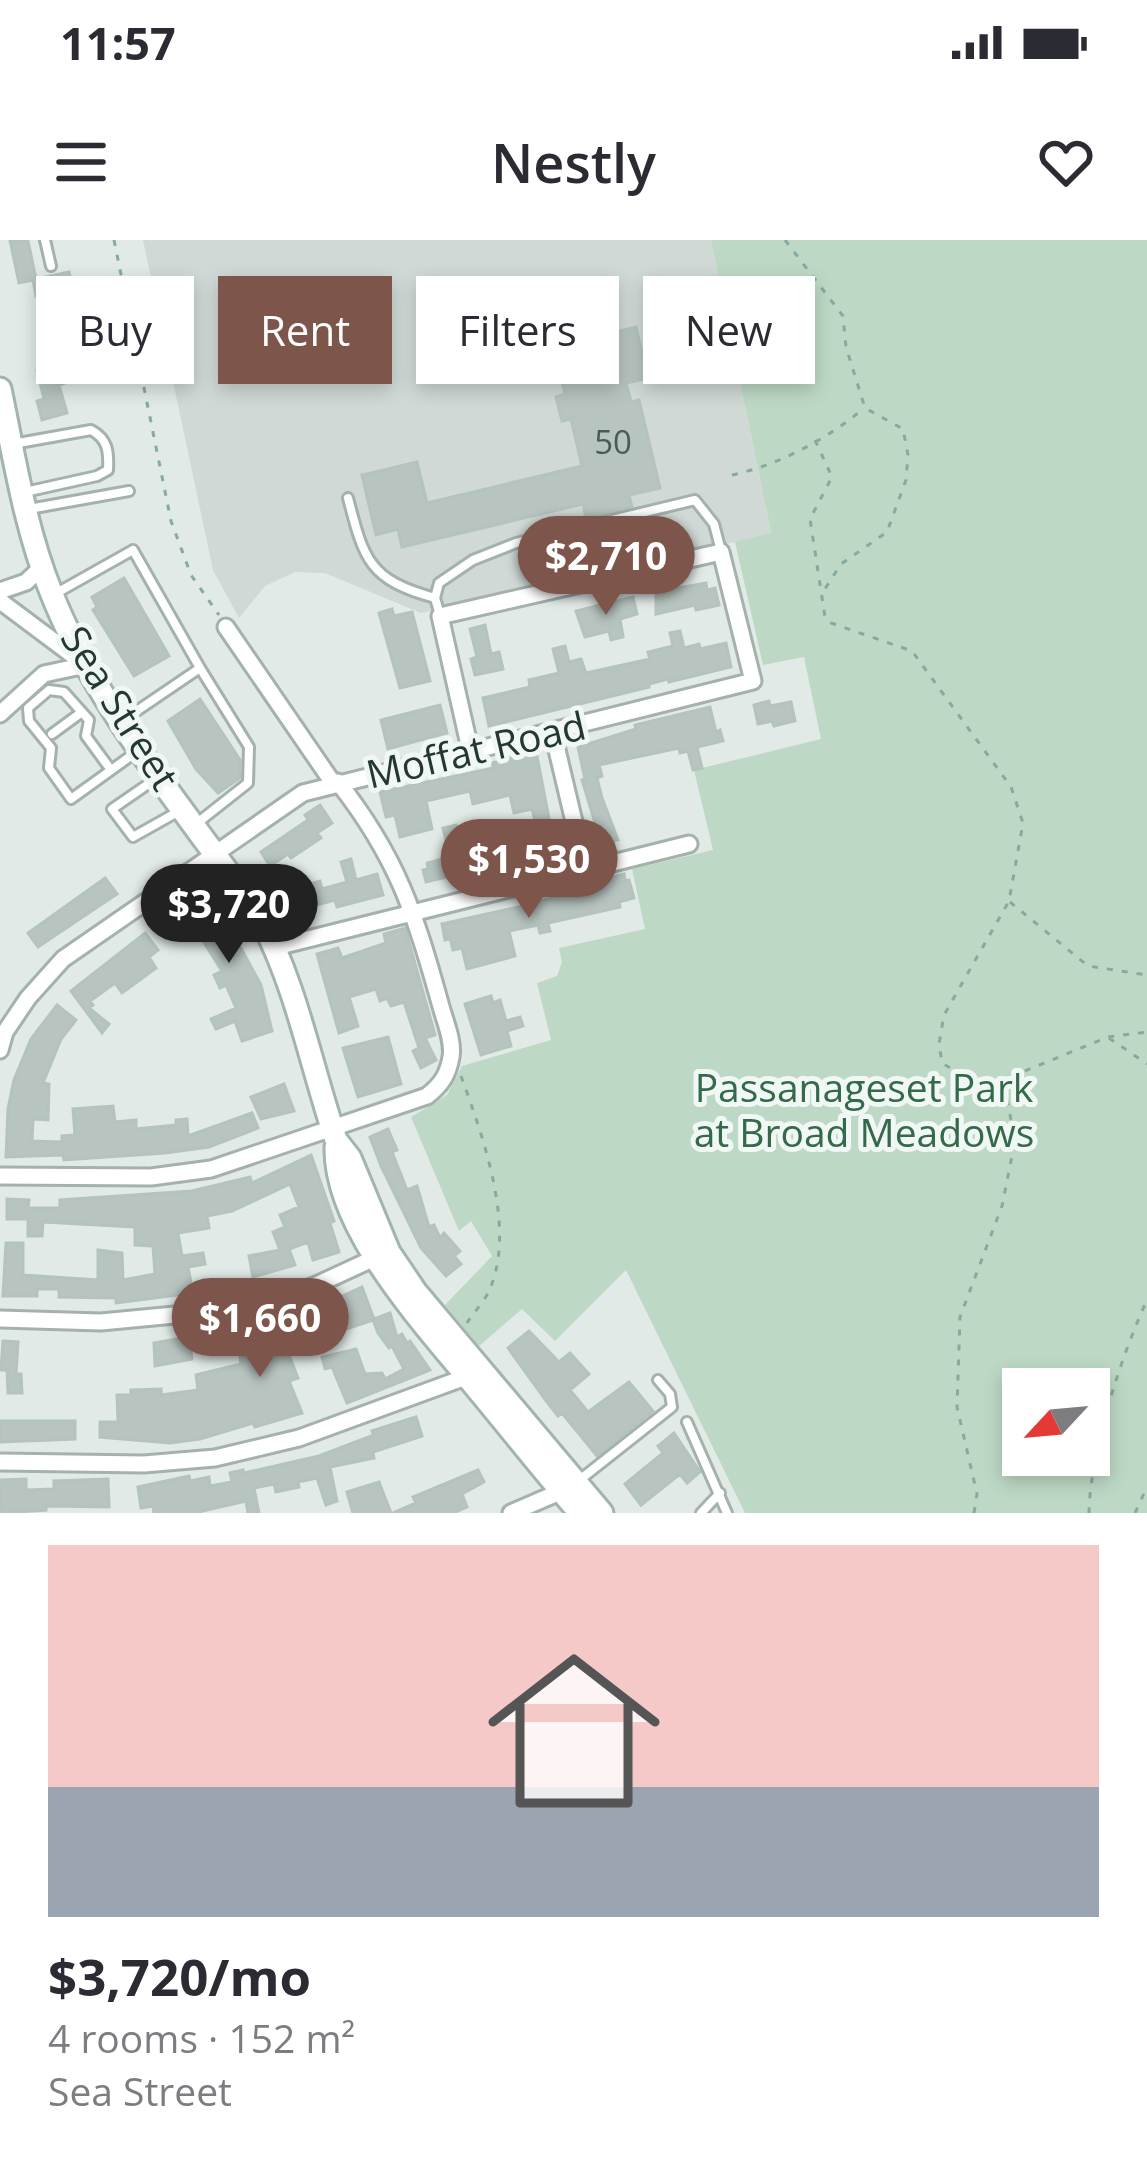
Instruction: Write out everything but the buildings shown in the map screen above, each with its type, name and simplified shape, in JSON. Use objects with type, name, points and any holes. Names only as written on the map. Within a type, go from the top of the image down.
[{"type":"main road","name":"Sea Street","points":[[0,388],[52,596],[115,714],[216,853],[276,946],[293,988],[334,1134],[335,1162],[343,1186],[382,1255],[397,1294],[475,1373],[569,1488],[602,1513]]},
{"type":"main road","name":"Sea Street","points":[[382,1255],[456,1338],[475,1373]]},
{"type":"main road","name":"Sea Street","points":[[569,1488],[580,1513]]},
{"type":"street","points":[[470,749],[440,616],[721,552]]},
{"type":"street","name":"Moffat Road","points":[[0,1050],[5,1032],[28,998],[64,959],[303,793],[753,681],[721,552]]},
{"type":"street","points":[[0,591],[26,582],[42,567]]},
{"type":"street","points":[[0,601],[86,665]]},
{"type":"street","points":[[0,1176],[151,1177],[211,1169],[334,1134],[427,1096],[446,1076],[453,1052],[414,910],[376,834],[226,627]]},
{"type":"street","points":[[0,714],[44,674],[86,665]]},
{"type":"street","points":[[553,733],[585,868]]},
{"type":"street","points":[[276,946],[689,844]]},
{"type":"street","points":[[0,1319],[101,1322],[248,1308],[314,1286],[382,1255]]},
{"type":"street","points":[[0,1462],[144,1464],[215,1457],[299,1438],[475,1373]]},
{"type":"street","points":[[512,1513],[569,1488]]},
{"type":"lane","points":[[45,240],[51,266]]},
{"type":"lane","points":[[12,445],[91,430],[101,436],[109,453],[108,470],[98,476],[25,501]]},
{"type":"lane","points":[[25,501],[129,491]]},
{"type":"lane","points":[[348,499],[364,557],[394,584],[435,598]]},
{"type":"lane","points":[[440,616],[435,598],[439,583],[491,551],[695,500],[714,524],[721,552]]},
{"type":"lane","points":[[52,596],[133,550],[249,747],[248,783],[189,817],[133,838],[112,809],[160,776]]},
{"type":"lane","points":[[52,734],[86,716],[115,714],[200,668]]},
{"type":"lane","points":[[111,770],[86,736],[86,716],[64,692],[49,691],[28,708],[28,721],[51,748],[49,768],[71,799],[140,749]]},
{"type":"lane","points":[[569,1488],[672,1407],[670,1394],[658,1380]]},
{"type":"lane","points":[[687,1422],[727,1513]]},
{"type":"lane","points":[[701,1513],[720,1493]]},
{"type":"path","points":[[114,240],[171,521],[191,575],[226,627]]},
{"type":"path","points":[[785,240],[843,316],[846,347],[865,408],[903,429],[908,455],[906,480],[886,532],[841,564],[822,594]]},
{"type":"path","points":[[732,475],[755,470],[815,440],[865,408]]},
{"type":"path","points":[[815,440],[832,477],[810,519],[825,617],[912,652],[1011,788],[1023,823],[1009,901],[944,1015],[939,1044],[942,1063],[983,1088],[1108,1036],[1147,1032]]},
{"type":"path","points":[[1009,901],[1088,965],[1147,975]]},
{"type":"path","points":[[1108,1036],[1147,1064]]},
{"type":"path","points":[[453,1052],[496,1188],[499,1234],[489,1290],[456,1338]]},
{"type":"path","points":[[974,1513],[977,1494],[957,1407],[960,1317],[1002,1206],[1015,1141],[1004,1082]]},
{"type":"path","points":[[1089,1513],[1107,1417],[1132,1332],[1147,1300]]},
{"type":"path","points":[[1135,1513],[1147,1487]]},
{"type":"shaded area","points":[[143,240],[711,240],[718,276],[643,276],[643,384],[740,384],[771,534],[421,613],[325,573],[295,572],[265,586],[239,618],[213,570],[174,384],[194,384],[194,276],[151,276]]},
{"type":"green space","name":"Passanageset Park at Broad Meadows","points":[[711,240],[1147,240],[1147,1513],[745,1513],[626,1270],[555,1341],[522,1309],[479,1346],[445,1305],[492,1256],[471,1221],[459,1231],[411,1117],[447,1095],[462,1066],[551,1040],[537,983],[557,976],[562,962],[559,948],[645,929],[632,869],[713,850],[694,770],[821,739],[804,657],[763,665],[735,542],[771,533],[740,384],[815,384],[815,276],[718,276]]}]
